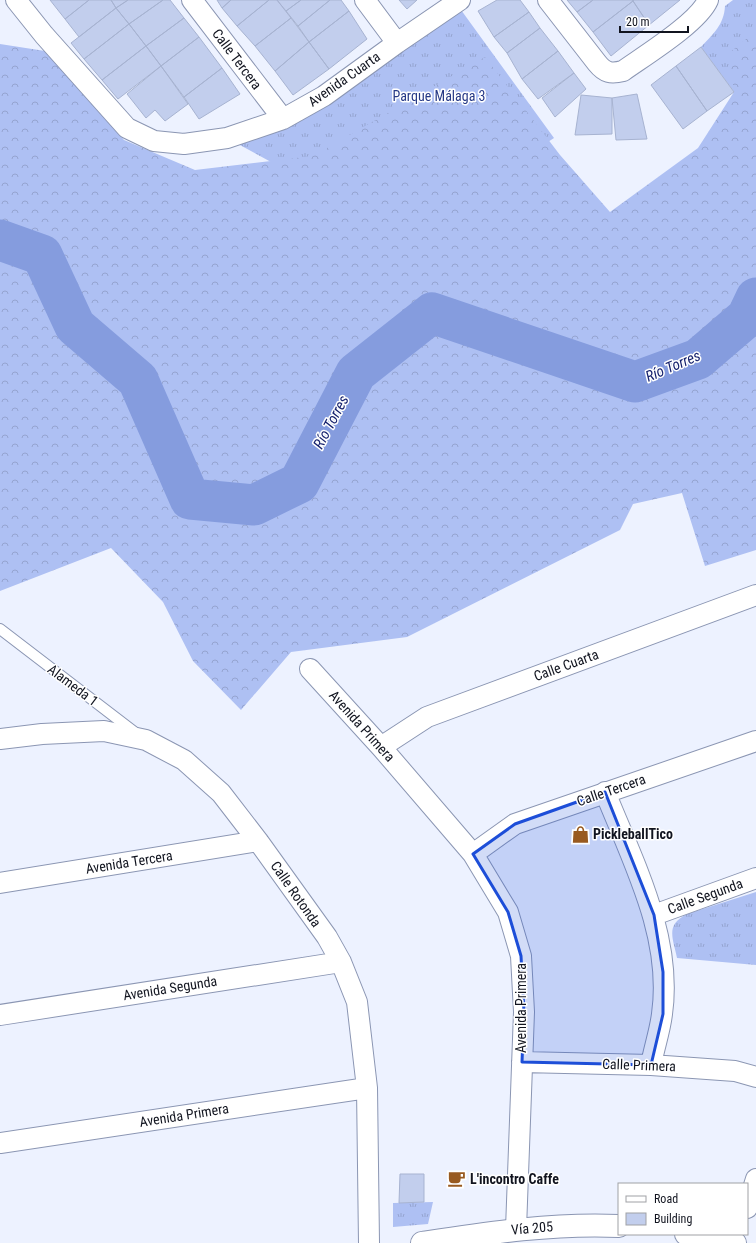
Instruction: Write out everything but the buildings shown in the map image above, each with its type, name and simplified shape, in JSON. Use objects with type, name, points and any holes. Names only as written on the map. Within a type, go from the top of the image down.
[{"type":"main road","name":"Vía 205","points":[[422,1243],[516,1229],[574,1225],[618,1226]]},
{"type":"main road","points":[[692,1235],[736,1243]]},
{"type":"street","name":"Avenida Cuarta","points":[[16,0],[44,35],[127,128],[154,140],[184,144],[228,138],[283,119],[324,96],[397,42],[460,0]]},
{"type":"street","name":"Calle Tercera","points":[[192,0],[283,119]]},
{"type":"street","points":[[365,0],[397,42]]},
{"type":"street","points":[[548,0],[603,71],[613,74],[623,71],[690,22],[706,5],[708,0]]},
{"type":"street","name":"Calle Cuarta","points":[[381,747],[427,717],[756,595]]},
{"type":"street","name":"Avenida Primera","points":[[310,669],[381,747],[472,854],[508,912],[521,956],[524,1012],[516,1229]]},
{"type":"street","name":"Calle Rotonda","points":[[0,739],[42,734],[104,731],[146,740],[184,760],[221,794],[258,841],[326,937],[341,962],[357,1002],[367,1088],[369,1243]]},
{"type":"street","name":"Calle Tercera","points":[[472,854],[515,824],[756,741]]},
{"type":"street","points":[[605,792],[654,915],[663,972],[663,1014],[651,1065]]},
{"type":"street","name":"Avenida Tercera","points":[[0,883],[258,841]]},
{"type":"street","name":"Calle Segunda","points":[[654,915],[756,878]]},
{"type":"street","name":"Avenida Segunda","points":[[0,1015],[341,962]]},
{"type":"street","name":"Calle Primera","points":[[522,1062],[651,1065],[735,1071],[756,1076]]},
{"type":"street","name":"Avenida Primera","points":[[0,1142],[367,1088]]},
{"type":"street","points":[[748,1205],[756,1179]]},
{"type":"lane","name":"Alameda 1","points":[[0,629],[146,740]]},
{"type":"highlighted area","points":[[605,792],[654,915],[663,972],[663,1014],[651,1065],[522,1062],[524,1012],[521,956],[508,912],[473,854],[515,824]]},
{"type":"green space","points":[[733,0],[756,0],[756,76],[734,92],[701,47],[714,33],[723,19],[725,6]]},
{"type":"green space","name":"Parque Málaga 3","points":[[456,3],[554,138],[522,159],[317,187],[227,138],[283,119]]},
{"type":"green space","points":[[756,31],[756,550],[705,566],[682,493],[633,504],[620,530],[407,637],[291,652],[241,710],[193,661],[163,602],[111,548],[0,591],[0,44],[45,51],[124,140],[195,170],[313,156],[485,57],[560,155],[610,212],[698,148],[734,92],[729,53]]},
{"type":"green space","points":[[756,892],[756,965],[677,958],[672,933],[673,927],[680,918],[687,914]]},
{"type":"green space","points":[[433,1202],[428,1224],[393,1227],[393,1203]]},
{"type":"waterway","name":"Río Torres","points":[[0,240],[42,255],[75,326],[138,380],[190,499],[254,505],[299,483],[356,373],[432,313],[635,382],[698,359],[747,317],[756,298]]},
{"type":"place","name":"PickleballTico","points":[[580,834]]},
{"type":"place","name":"L'incontro Caffe","points":[[457,1179]]}]
